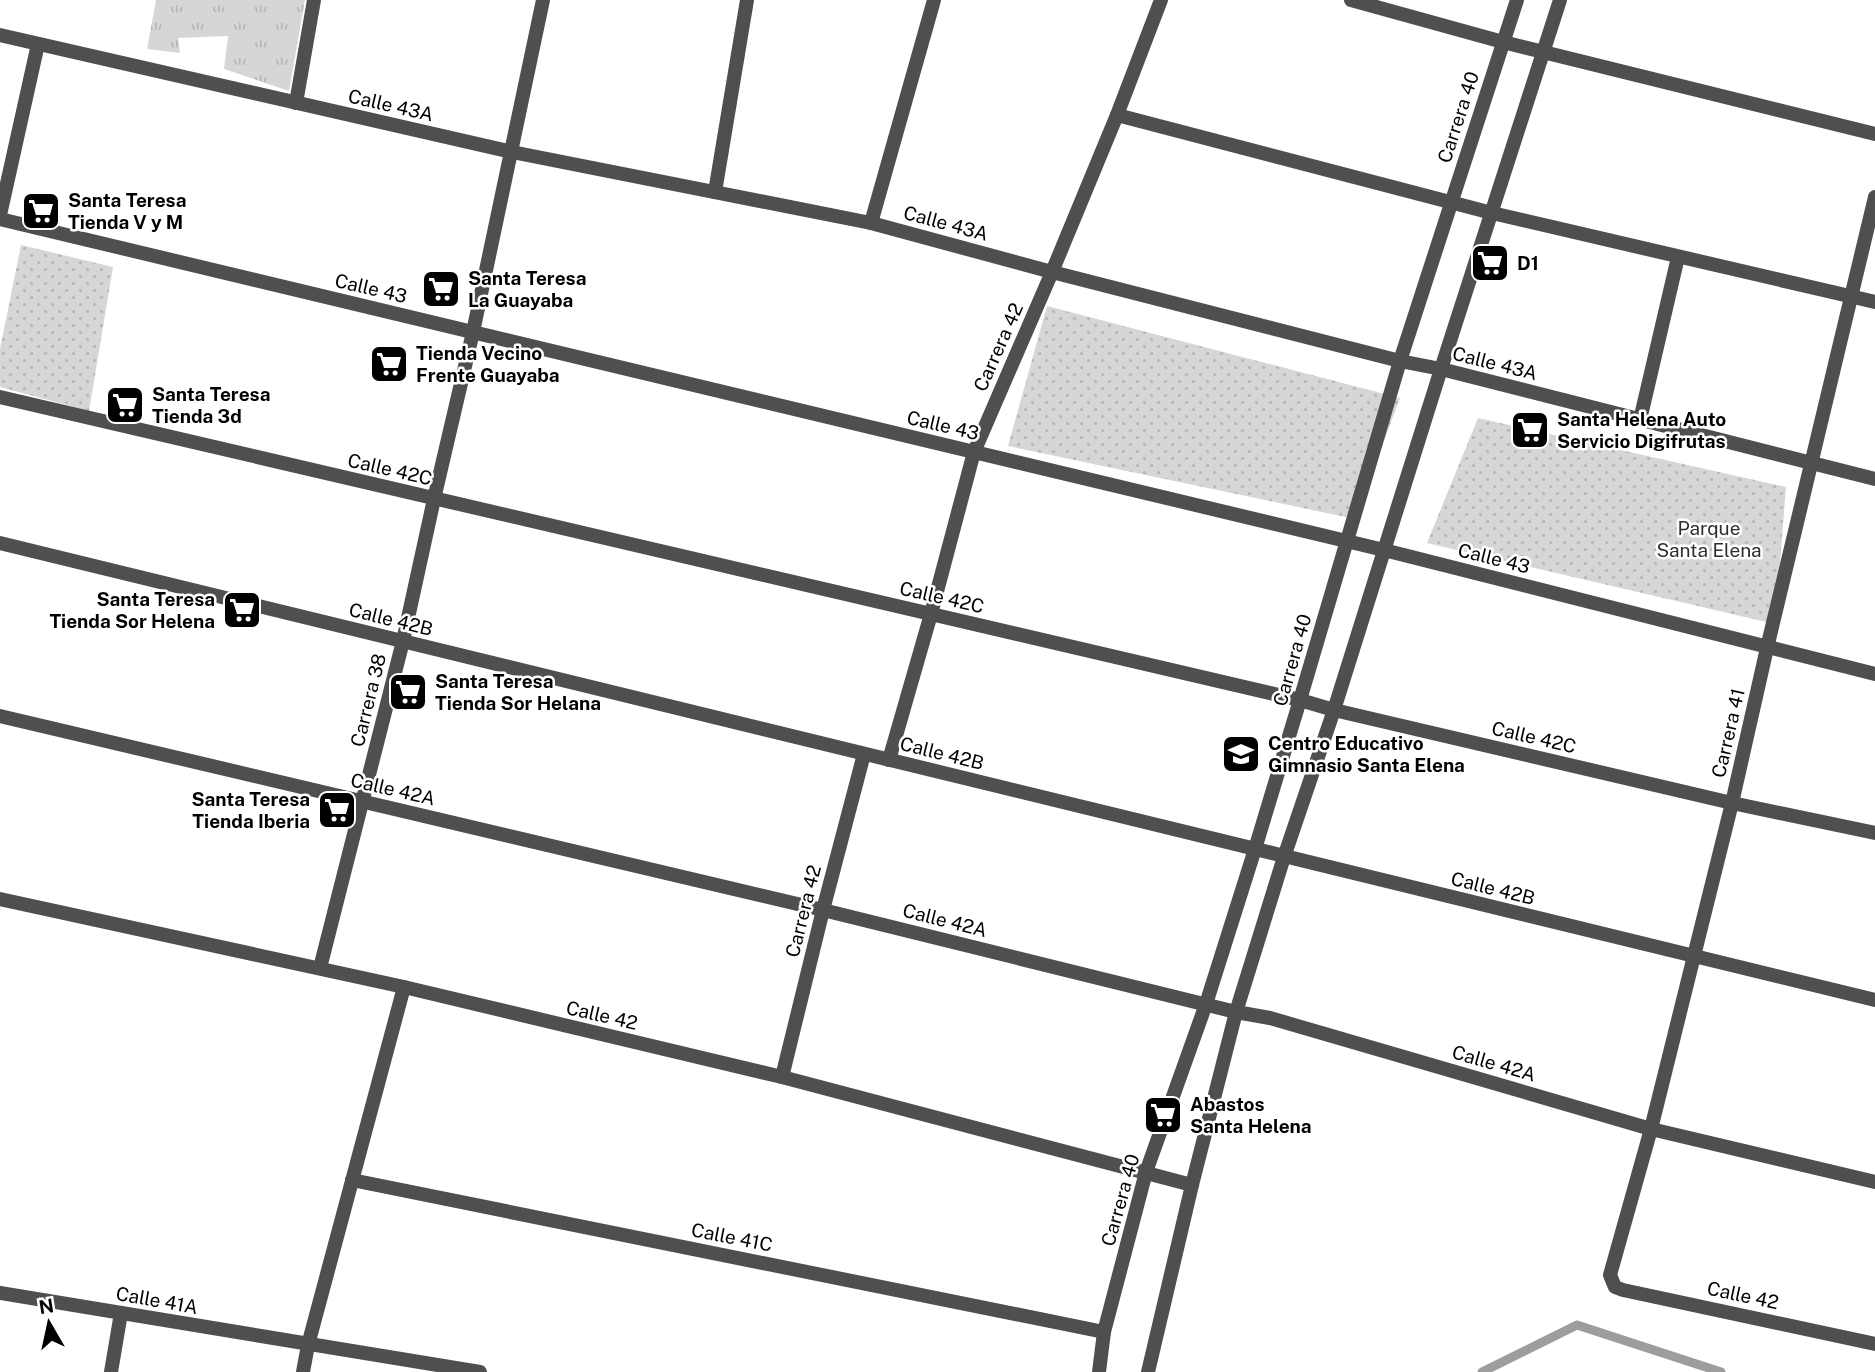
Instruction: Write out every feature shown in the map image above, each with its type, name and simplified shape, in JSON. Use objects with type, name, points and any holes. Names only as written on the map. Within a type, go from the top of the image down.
[{"type":"street","points":[[296,103],[314,0]]},
{"type":"street","name":"Carrera 38","points":[[320,968],[403,641],[473,332],[543,0]]},
{"type":"street","points":[[715,192],[747,0]]},
{"type":"street","points":[[871,223],[934,0]]},
{"type":"street","name":"Carrera 42","points":[[889,760],[974,452],[1117,115],[1161,0]]},
{"type":"street","points":[[1351,0],[1503,42],[1875,134]]},
{"type":"street","name":"Carrera 40","points":[[1099,1372],[1104,1332],[1146,1172],[1206,1004],[1300,700],[1400,361],[1517,0]]},
{"type":"street","points":[[1148,1372],[1236,1012],[1560,0]]},
{"type":"street","name":"Calle 43A","points":[[0,35],[512,152],[871,223],[1400,361],[1441,369],[1875,479]]},
{"type":"street","points":[[0,217],[38,44]]},
{"type":"street","points":[[1117,115],[1492,213],[1875,302]]},
{"type":"street","name":"Carrera 41","points":[[1610,1275],[1651,1129],[1732,803],[1766,648],[1875,197]]},
{"type":"street","name":"Calle 43","points":[[0,217],[1384,550],[1875,674]]},
{"type":"street","points":[[1640,420],[1678,257]]},
{"type":"street","name":"Calle 42C","points":[[0,397],[1732,803],[1875,833]]},
{"type":"street","name":"Calle 42B","points":[[0,543],[1875,1000]]},
{"type":"street","name":"Calle 42A","points":[[0,716],[1270,1018],[1651,1129],[1875,1182]]},
{"type":"street","name":"Carrera 42","points":[[782,1077],[864,754]]},
{"type":"street","name":"Calle 42","points":[[0,899],[404,987],[782,1077],[1192,1185]]},
{"type":"street","points":[[303,1372],[404,987]]},
{"type":"street","name":"Calle 41C","points":[[352,1180],[1104,1332]]},
{"type":"street","name":"Calle 42","points":[[1610,1275],[1615,1287],[1623,1290],[1875,1344]]},
{"type":"street","name":"Calle 41A","points":[[0,1293],[480,1372]]},
{"type":"street","points":[[111,1372],[121,1313]]},
{"type":"green space","points":[[156,0],[305,0],[289,91],[224,69],[228,36],[178,38],[180,53],[147,49]]},
{"type":"green space","points":[[21,245],[113,267],[89,411],[0,387],[0,349]]},
{"type":"green space","points":[[1047,306],[1400,398],[1355,519],[1008,446]]},
{"type":"green space","name":"Parque Santa Elena","points":[[1478,418],[1786,487],[1775,624],[1427,543]]},
{"type":"waterway","points":[[1482,1372],[1577,1325],[1721,1372]]},
{"type":"place","name":"Santa Teresa Tienda V y M","points":[[41,211]]},
{"type":"place","name":"D1","points":[[1490,263]]},
{"type":"place","name":"Santa Teresa La Guayaba","points":[[441,289]]},
{"type":"place","name":"Tienda Vecino Frente Guayaba","points":[[389,364]]},
{"type":"place","name":"Santa Teresa Tienda 3d","points":[[125,405]]},
{"type":"place","name":"Santa Helena Auto Servicio Digifrutas","points":[[1530,430]]},
{"type":"place","name":"Santa Teresa Tienda Sor Helena","points":[[242,610]]},
{"type":"place","name":"Santa Teresa Tienda Sor Helana","points":[[408,692]]},
{"type":"place","name":"Centro Educativo Gimnasio Santa Elena","points":[[1241,754]]},
{"type":"place","name":"Santa Teresa Tienda Iberia","points":[[337,810]]},
{"type":"place","name":"Abastos Santa Helena","points":[[1163,1115]]}]
